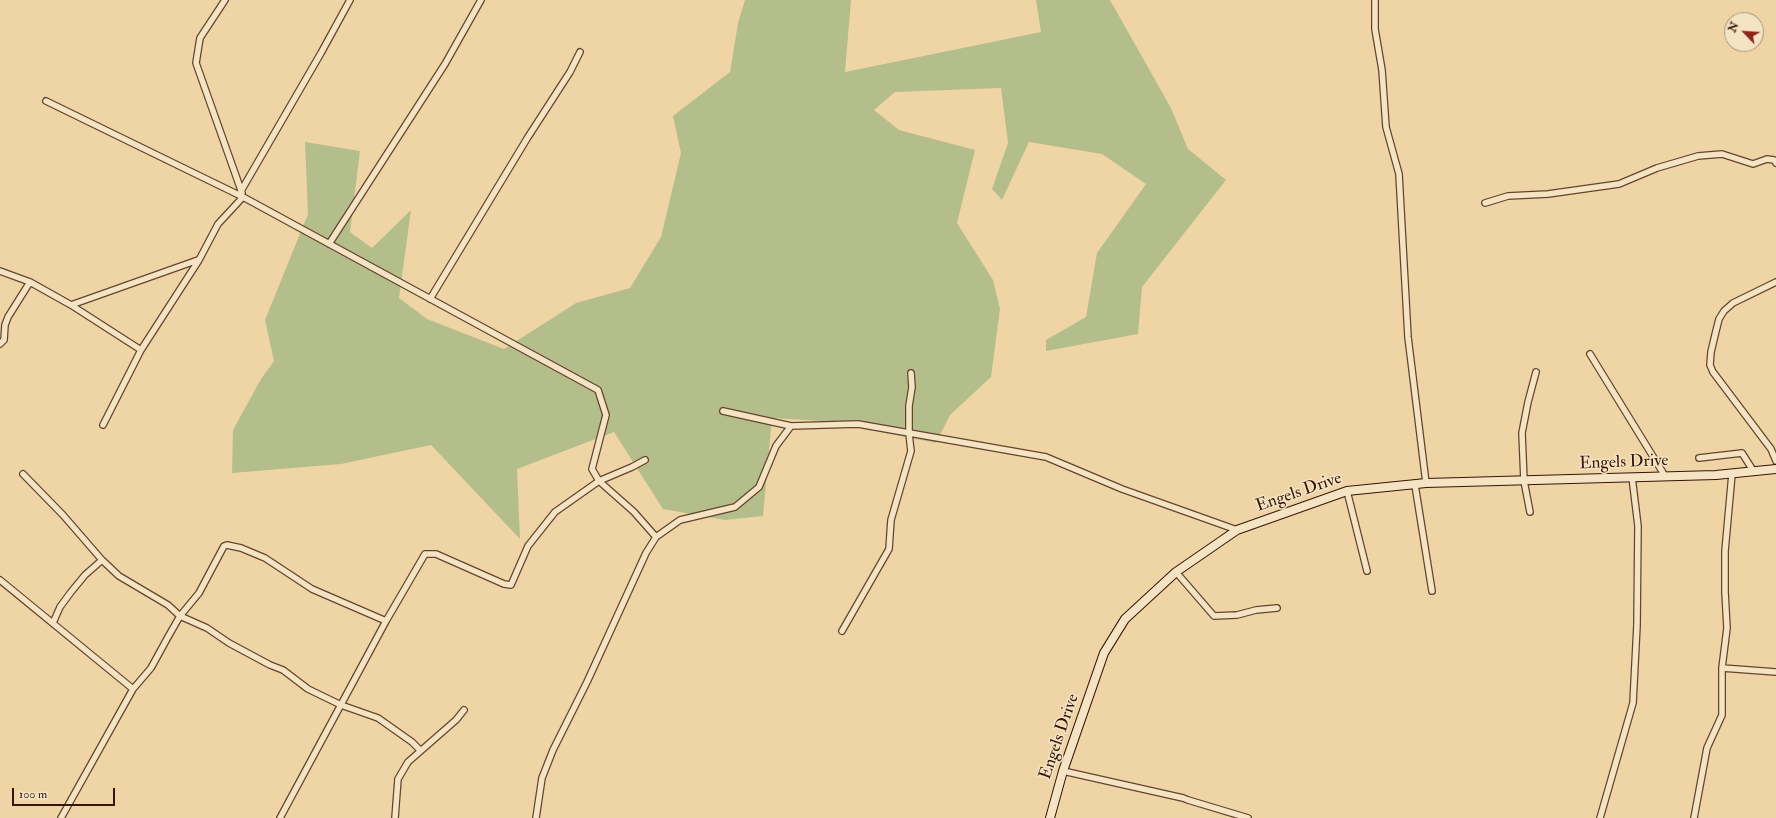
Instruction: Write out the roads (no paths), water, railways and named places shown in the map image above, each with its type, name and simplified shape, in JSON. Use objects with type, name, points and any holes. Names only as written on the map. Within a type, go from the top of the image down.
[{"type":"street","points":[[225,0],[200,38],[196,63],[243,197]]},
{"type":"street","points":[[241,191],[350,0]]},
{"type":"street","points":[[329,244],[445,64],[481,0]]},
{"type":"street","points":[[1375,0],[1375,29],[1382,70],[1386,127],[1399,174],[1408,337],[1426,483]]},
{"type":"street","points":[[430,299],[528,137],[570,72],[580,52]]},
{"type":"street","points":[[46,101],[243,197],[598,390],[606,415],[592,469],[599,482],[634,512],[656,537]]},
{"type":"street","points":[[1485,203],[1508,196],[1548,194],[1619,184],[1658,168],[1698,156],[1722,154],[1753,164],[1767,159],[1774,160],[1776,163]]},
{"type":"street","points":[[103,425],[141,350],[198,260],[218,224],[243,197]]},
{"type":"street","points":[[71,304],[198,260]]},
{"type":"street","points":[[0,271],[30,282],[71,304],[141,350]]},
{"type":"street","points":[[0,344],[4,340],[5,325],[8,317],[30,282]]},
{"type":"street","points":[[1776,282],[1733,303],[1724,311],[1719,319],[1711,352],[1710,365],[1713,372],[1772,450],[1776,461]]},
{"type":"street","points":[[1590,354],[1665,476]]},
{"type":"street","points":[[1530,512],[1524,481],[1522,433],[1536,372]]},
{"type":"street","points":[[842,631],[889,549],[890,520],[911,451],[909,434],[909,406],[912,387],[910,373]]},
{"type":"street","points":[[722,411],[791,426],[858,424],[1046,458],[1122,489],[1237,530]]},
{"type":"street","points":[[536,818],[542,778],[553,750],[587,682],[646,553],[656,537],[680,520],[735,507],[759,487],[776,446],[791,426]]},
{"type":"street","points":[[1699,458],[1742,453],[1754,472]]},
{"type":"street","points":[[280,818],[386,621],[425,554],[436,554],[504,584],[511,585],[528,546],[556,512],[599,482],[645,460]]},
{"type":"street","name":"Engels Drive","points":[[1050,818],[1063,770],[1104,653],[1125,620],[1176,572],[1237,530],[1347,491],[1426,483],[1732,474],[1776,469]]},
{"type":"street","points":[[23,474],[63,515],[102,560],[119,576],[168,605],[180,616],[207,628],[229,643],[270,665],[283,670],[308,689],[341,705],[378,718],[412,742],[420,750]]},
{"type":"street","points":[[1694,818],[1708,748],[1722,715],[1722,668],[1727,628],[1725,551],[1732,474]]},
{"type":"street","points":[[1600,818],[1633,703],[1637,624],[1638,526],[1632,477]]},
{"type":"street","points":[[1415,485],[1432,591]]},
{"type":"street","points":[[1347,491],[1367,571]]},
{"type":"street","points":[[61,818],[133,689],[151,668],[180,616],[199,593],[224,546],[229,544],[265,558],[312,589],[386,621]]},
{"type":"street","points":[[53,623],[60,607],[71,592],[85,575],[102,560]]},
{"type":"street","points":[[1176,572],[1214,616],[1237,616],[1256,610],[1277,608]]},
{"type":"street","points":[[0,580],[133,689]]},
{"type":"street","points":[[1722,668],[1776,672]]},
{"type":"street","points":[[395,818],[398,779],[408,762],[456,720],[464,710]]},
{"type":"street","points":[[1063,770],[1183,798],[1248,818]]}]
